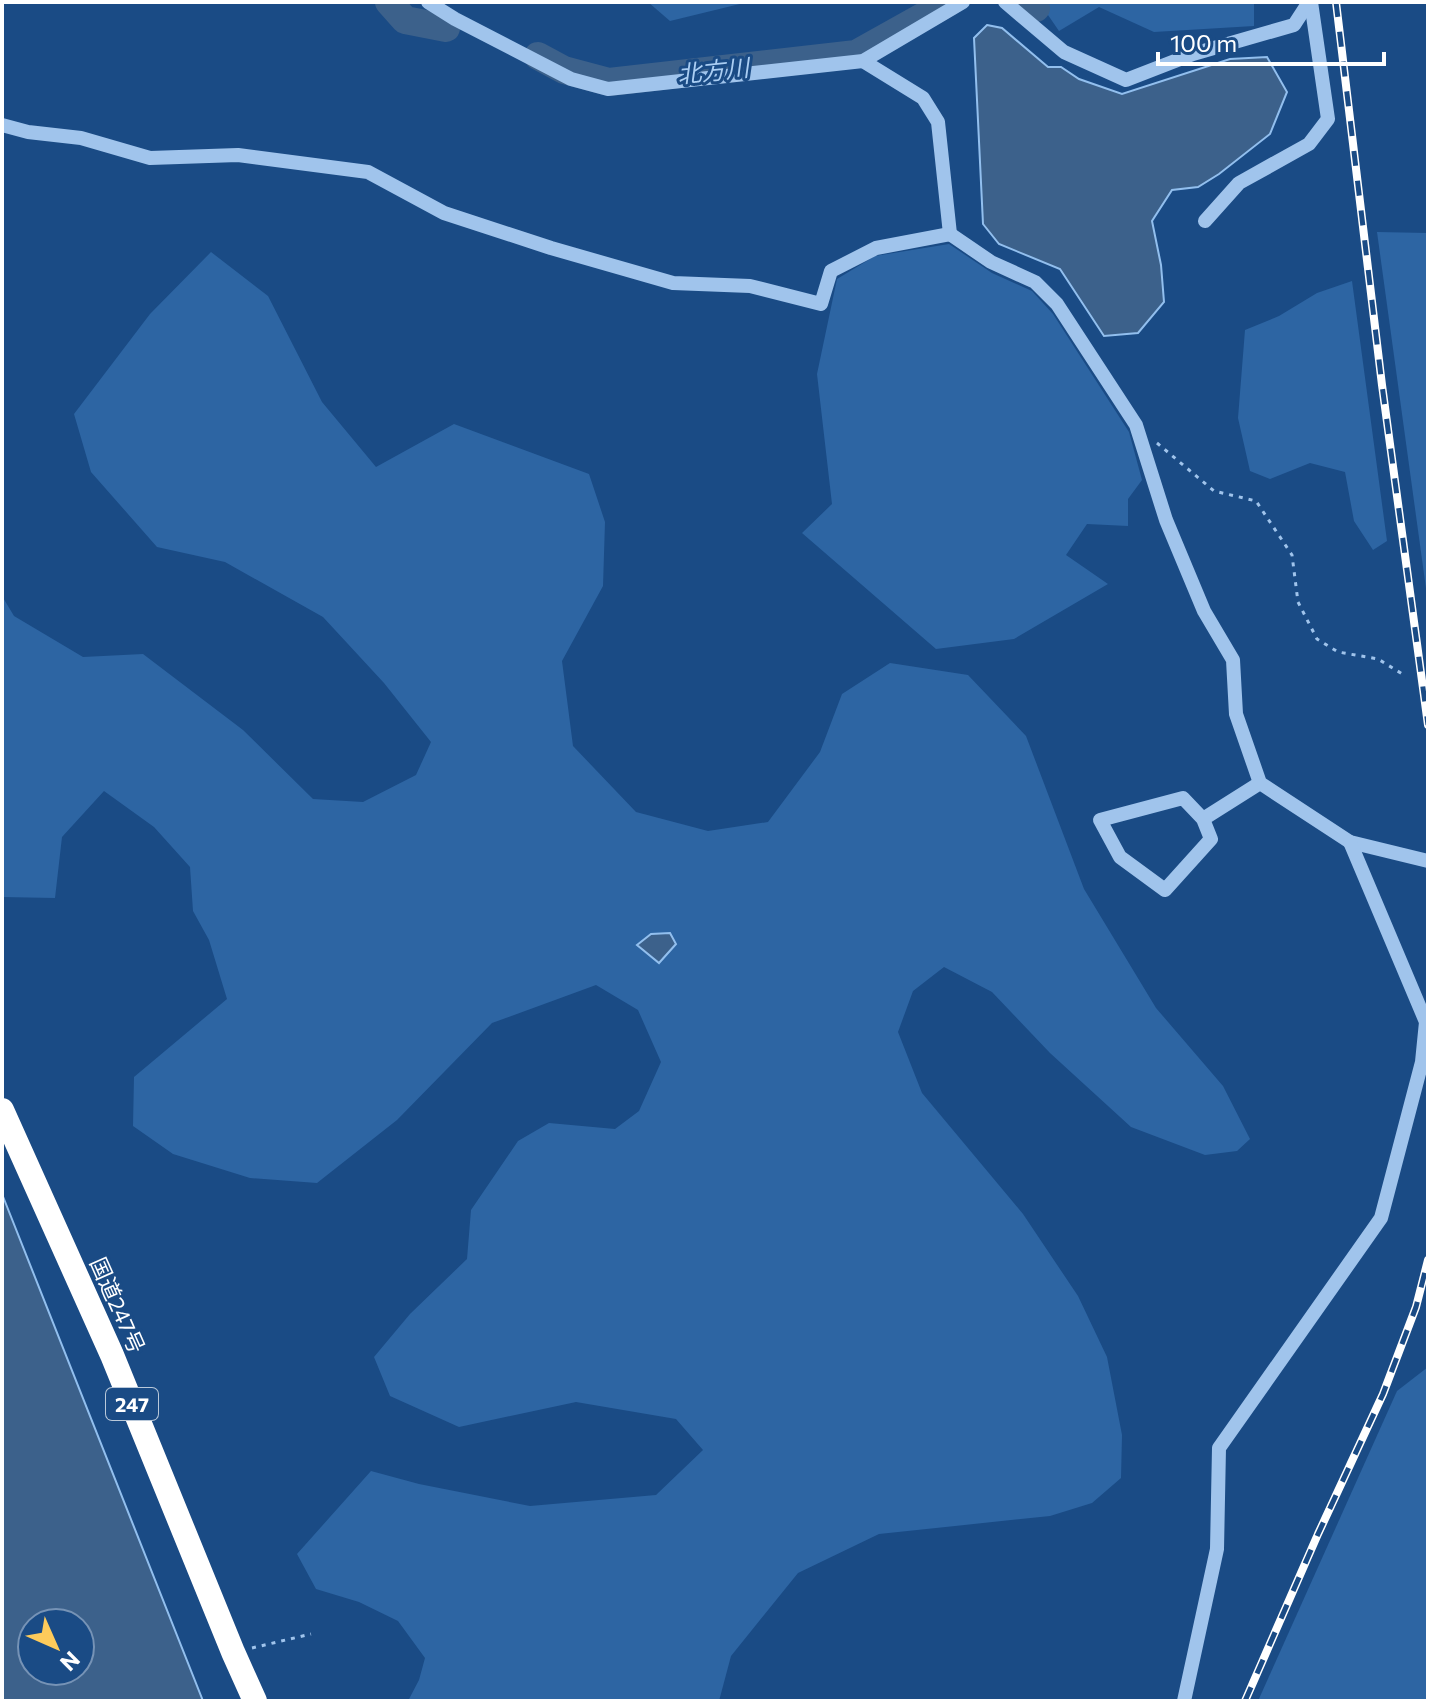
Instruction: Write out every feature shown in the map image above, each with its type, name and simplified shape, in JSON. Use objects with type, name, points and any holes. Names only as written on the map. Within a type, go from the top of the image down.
[{"type":"highway","name":"国道247号","points":[[2,1110],[112,1355],[255,1701]]},
{"type":"street","points":[[428,2],[571,79],[608,89],[863,61],[963,2]]},
{"type":"street","points":[[1005,2],[1064,52],[1126,80],[1193,54],[1294,25],[1310,2]]},
{"type":"street","points":[[1205,221],[1239,183],[1309,144],[1328,119],[1310,2]]},
{"type":"street","points":[[863,61],[923,98],[938,122],[950,234]]},
{"type":"street","points":[[2,125],[28,132],[81,138],[150,158],[238,155],[368,172],[444,213],[551,248],[673,283],[750,286],[821,304],[831,271],[876,248],[950,234],[991,262],[1035,282],[1057,304],[1136,425],[1166,520],[1204,611],[1233,660],[1236,714],[1260,783],[1350,842],[1428,861]]},
{"type":"street","points":[[1203,819],[1260,783]]},
{"type":"street","points":[[1183,798],[1203,819],[1211,839],[1165,890],[1120,857],[1100,820],[1183,798]]},
{"type":"street","points":[[1184,1701],[1217,1549],[1219,1448],[1381,1218],[1422,1062],[1426,1022],[1350,842]]},
{"type":"path","points":[[1136,425],[1214,491],[1256,501],[1292,555],[1298,602],[1317,639],[1338,652],[1378,659],[1404,675]]},
{"type":"path","points":[[233,1652],[311,1634]]},
{"type":"shaded area","points":[[648,2],[748,2],[670,21]]},
{"type":"shaded area","points":[[1039,2],[1254,2],[1254,26],[1154,32],[1099,7],[1059,31]]},
{"type":"shaded area","points":[[987,25],[1002,28],[1048,67],[1061,67],[1079,79],[1122,94],[1230,59],[1267,57],[1287,92],[1270,134],[1198,187],[1172,190],[1152,221],[1161,265],[1164,302],[1138,333],[1104,336],[1060,269],[999,244],[983,224],[974,38]]},
{"type":"shaded area","points":[[1377,232],[1428,233],[1428,603]]},
{"type":"shaded area","points":[[949,244],[992,273],[1032,291],[1053,314],[1129,432],[1142,480],[1128,499],[1128,526],[1087,524],[1066,555],[1108,584],[1014,639],[936,649],[802,533],[832,504],[817,374],[837,279],[875,256]]},
{"type":"shaded area","points":[[211,252],[268,296],[322,402],[376,467],[454,424],[589,474],[605,522],[603,586],[562,661],[573,746],[636,812],[708,831],[768,822],[820,752],[842,694],[890,663],[968,675],[1026,736],[1084,889],[1156,1008],[1223,1086],[1250,1139],[1237,1151],[1205,1155],[1131,1127],[1050,1053],[992,992],[944,967],[913,991],[898,1032],[922,1093],[1023,1214],[1078,1296],[1107,1357],[1122,1435],[1121,1478],[1092,1503],[1050,1516],[879,1534],[798,1573],[731,1656],[719,1701],[408,1701],[419,1680],[425,1658],[398,1621],[359,1602],[316,1589],[297,1554],[371,1471],[530,1506],[656,1495],[703,1450],[676,1419],[576,1402],[459,1427],[390,1396],[374,1357],[410,1314],[467,1259],[471,1210],[518,1141],[549,1123],[615,1129],[639,1111],[661,1062],[638,1010],[596,985],[492,1023],[397,1120],[317,1183],[250,1178],[173,1154],[133,1126],[134,1077],[227,999],[209,940],[193,911],[190,867],[154,827],[104,791],[62,837],[55,898],[2,897],[2,596],[14,616],[83,657],[143,654],[243,730],[313,799],[363,802],[416,775],[431,742],[384,683],[323,617],[225,562],[157,547],[91,472],[74,414],[150,314]]},
{"type":"shaded area","points":[[1352,281],[1387,541],[1373,550],[1354,521],[1345,472],[1310,463],[1270,479],[1250,471],[1238,418],[1245,330],[1279,316],[1317,293]]},
{"type":"shaded area","points":[[670,933],[676,944],[659,963],[637,945],[651,934]]},
{"type":"shaded area","points":[[2,1194],[203,1701],[2,1701]]},
{"type":"shaded area","points":[[1428,1367],[1428,1701],[1258,1701],[1397,1391]]},
{"type":"waterway","name":"北方川","points":[[389,2],[405,20],[446,28]]},
{"type":"waterway","name":"北方川","points":[[538,56],[564,70],[609,82],[856,54],[949,2]]},
{"type":"waterway","name":"北方川","points":[[1029,2],[1036,8]]},
{"type":"railway","points":[[1336,2],[1382,385],[1428,725]]},
{"type":"railway","points":[[1245,1701],[1383,1394],[1416,1307],[1428,1260]]}]
